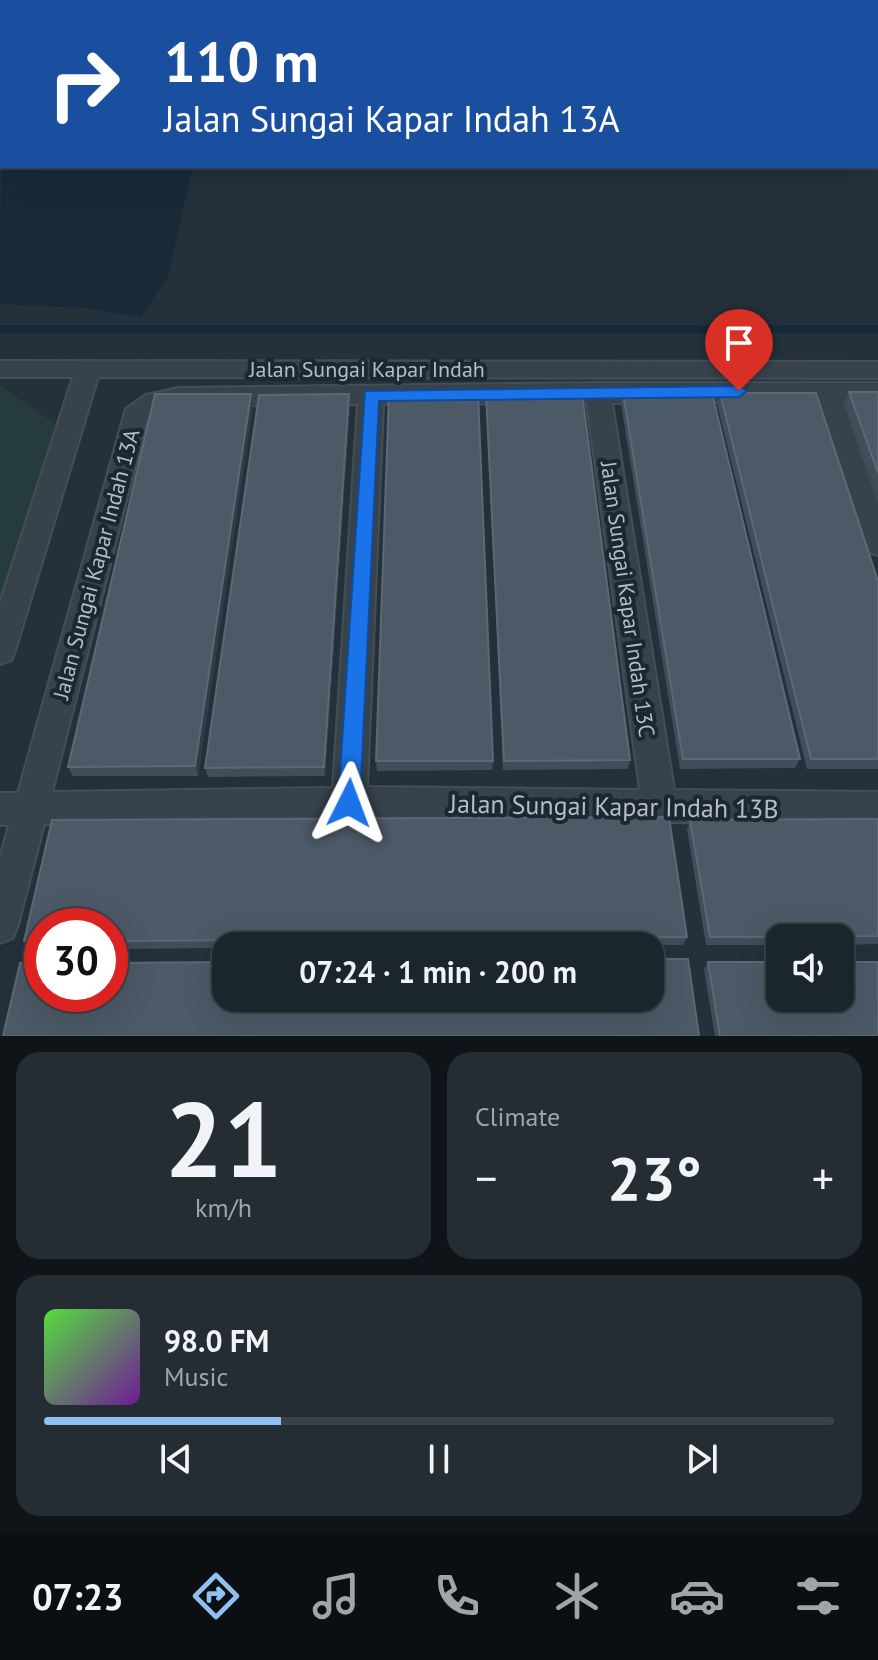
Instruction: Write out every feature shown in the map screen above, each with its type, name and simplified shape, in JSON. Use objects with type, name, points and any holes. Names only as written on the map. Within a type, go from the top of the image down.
[{"type":"street","name":"Jalan Sungai Kapar Indah","points":[[0,369],[878,370]]},
{"type":"street","points":[[0,651],[88,369]]},
{"type":"street","points":[[827,391],[878,544]]},
{"type":"street","name":"Jalan Sungai Kapar Indah 13C","points":[[598,392],[659,806]]},
{"type":"street","name":"Jalan Sungai Kapar Indah 13A","points":[[0,925],[16,809],[135,415],[155,401],[179,397],[878,392]]},
{"type":"street","points":[[349,803],[371,395]]},
{"type":"street","name":"Jalan Sungai Kapar Indah 13B","points":[[16,809],[349,803],[878,808]]},
{"type":"green space","points":[[0,386],[60,427],[0,601]]},
{"type":"water","points":[[1,168],[193,168],[168,276],[141,317],[85,308],[0,304]]},
{"type":"building","points":[[849,392],[878,392],[878,473]]},
{"type":"building","points":[[478,393],[493,761],[376,761],[389,394]]},
{"type":"building","points":[[582,393],[630,760],[504,761],[486,394]]},
{"type":"building","points":[[623,393],[712,393],[800,759],[683,759]]},
{"type":"building","points":[[720,393],[816,393],[878,581],[878,759],[811,759]]},
{"type":"building","points":[[155,394],[251,394],[195,766],[68,767]]},
{"type":"building","points":[[349,394],[324,767],[205,768],[259,395]]},
{"type":"building","points":[[669,817],[687,937],[664,937],[664,932],[212,932],[212,940],[128,941],[128,908],[32,908],[52,820]]},
{"type":"building","points":[[878,819],[878,936],[854,936],[854,924],[766,924],[766,937],[710,937],[690,820]]},
{"type":"building","points":[[664,959],[688,959],[699,1036],[3,1036],[20,963],[24,963],[24,1012],[128,1012],[128,963],[212,962],[212,1012],[664,1012]]},
{"type":"building","points":[[708,962],[766,962],[766,1012],[854,1012],[854,962],[878,962],[878,1036],[720,1036]]},
{"type":"waterway","points":[[0,329],[878,329]]},
{"type":"route","points":[[349,803],[371,395],[739,391]]}]
